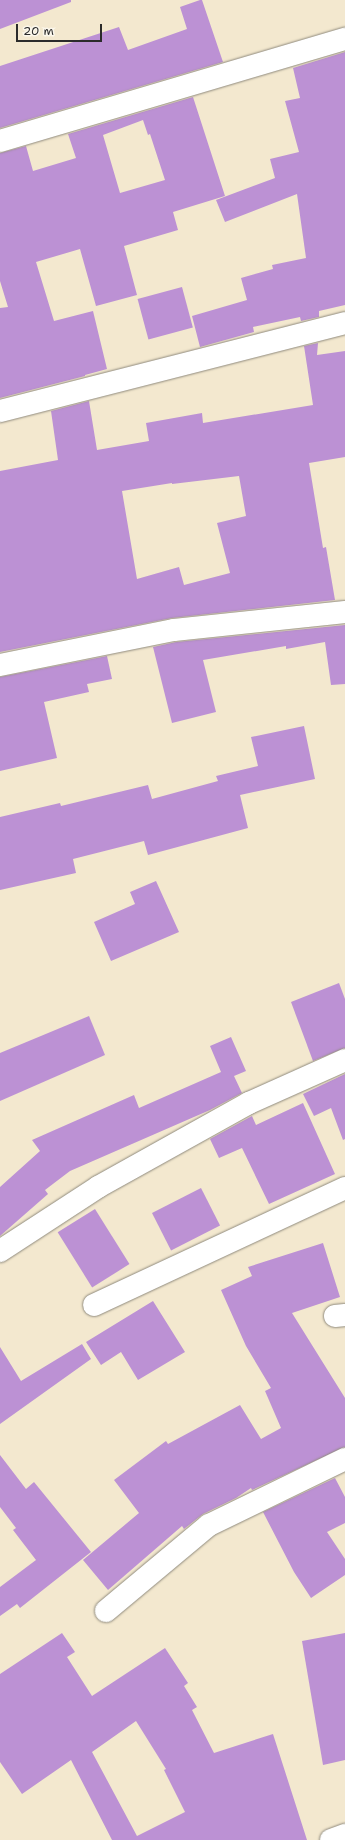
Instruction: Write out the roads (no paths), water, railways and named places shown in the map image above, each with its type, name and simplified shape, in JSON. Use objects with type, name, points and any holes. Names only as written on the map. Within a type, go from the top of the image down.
[{"type":"street","points":[[0,141],[345,39]]},
{"type":"street","points":[[0,411],[345,323]]},
{"type":"street","points":[[0,665],[174,630],[345,612]]},
{"type":"street","points":[[3,1245],[98,1187],[249,1103],[345,1060]]},
{"type":"street","points":[[94,1305],[345,1188]]},
{"type":"street","points":[[106,1611],[208,1525],[345,1459]]},
{"type":"street","points":[[331,1840],[345,1835]]}]
